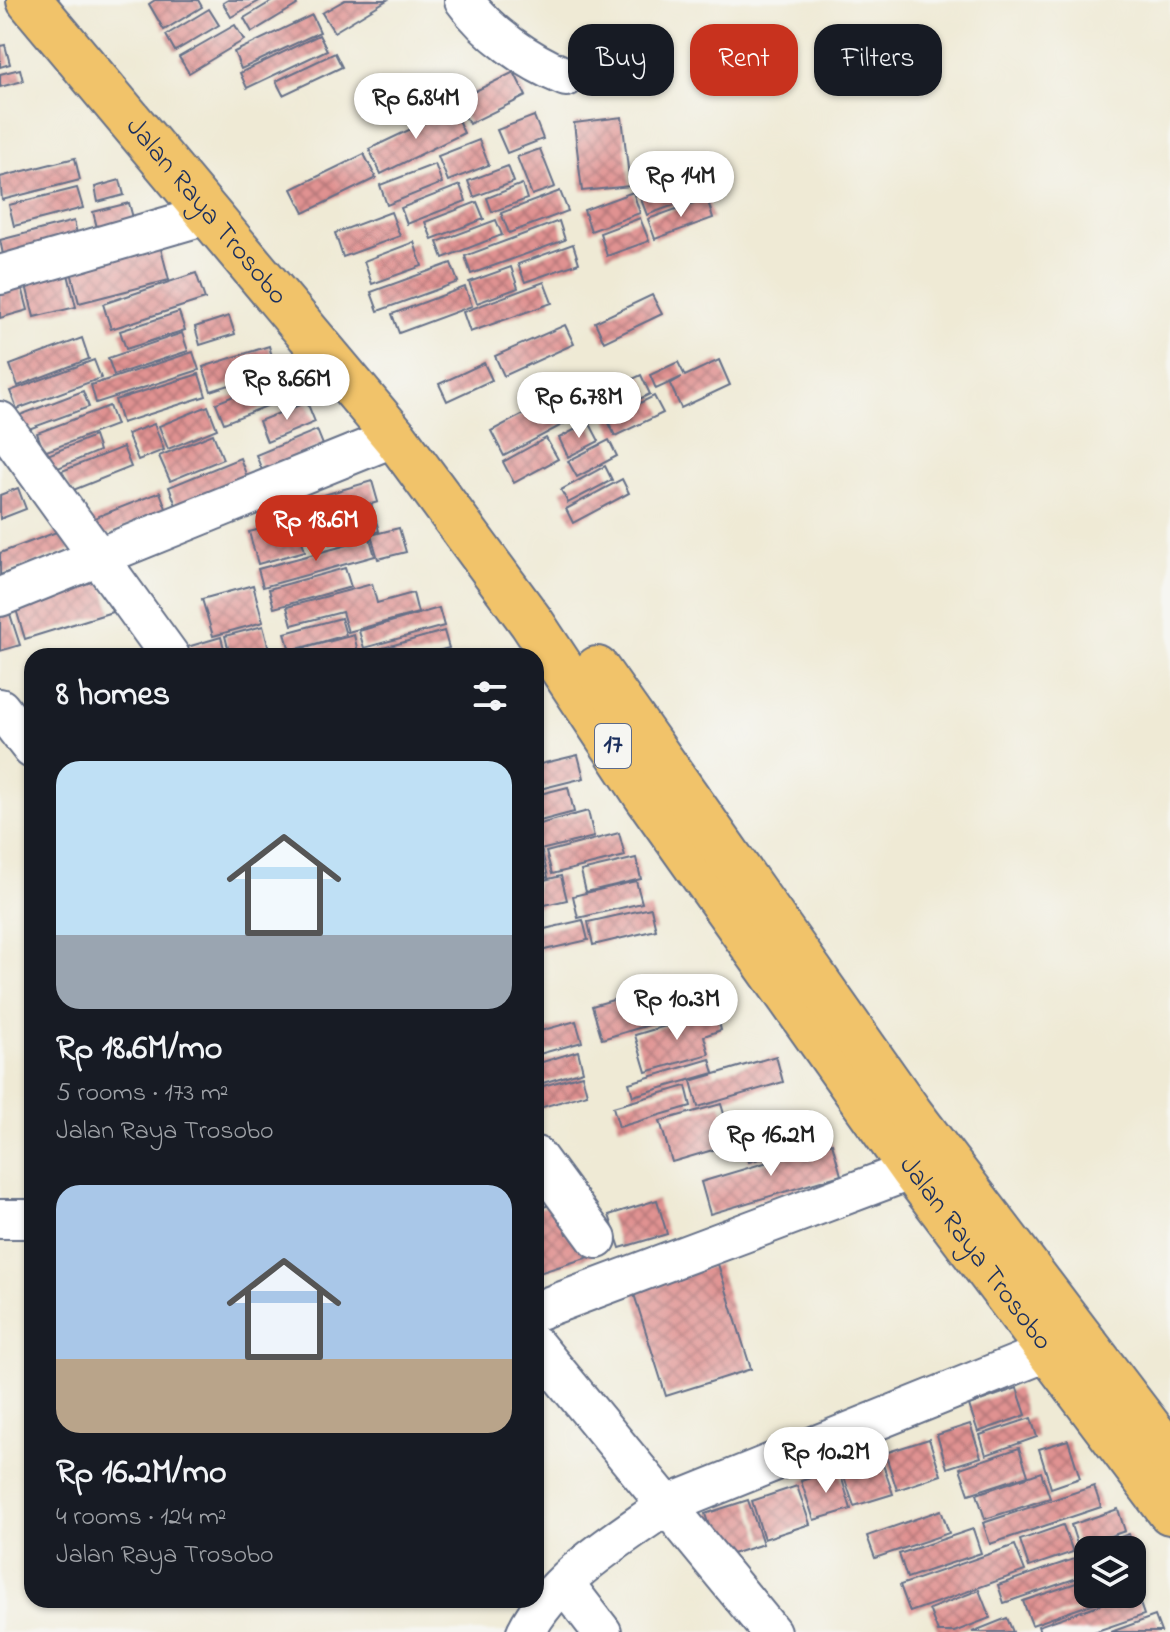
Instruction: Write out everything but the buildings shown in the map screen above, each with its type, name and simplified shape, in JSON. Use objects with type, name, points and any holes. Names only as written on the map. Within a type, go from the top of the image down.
[{"type":"highway","name":"Jalan Raya Trosobo","points":[[29,0],[477,500],[910,1113],[1170,1455]]},
{"type":"highway","name":"Jalan Raya Trosobo","points":[[66,0],[532,623],[645,794],[912,1170],[1170,1512]]},
{"type":"street","points":[[464,0],[513,48],[540,66],[566,77]]},
{"type":"street","points":[[0,275],[230,223]]},
{"type":"street","points":[[0,421],[164,648]]},
{"type":"street","points":[[0,597],[395,437]]},
{"type":"street","points":[[0,708],[24,739]]},
{"type":"street","points":[[544,1167],[597,1239]]},
{"type":"street","points":[[544,1308],[912,1170]]},
{"type":"street","points":[[0,1219],[24,1219]]},
{"type":"street","points":[[544,1600],[653,1514],[1047,1352]]},
{"type":"street","points":[[544,1357],[653,1514],[771,1632]]},
{"type":"street","points":[[541,1608],[602,1632]]}]
